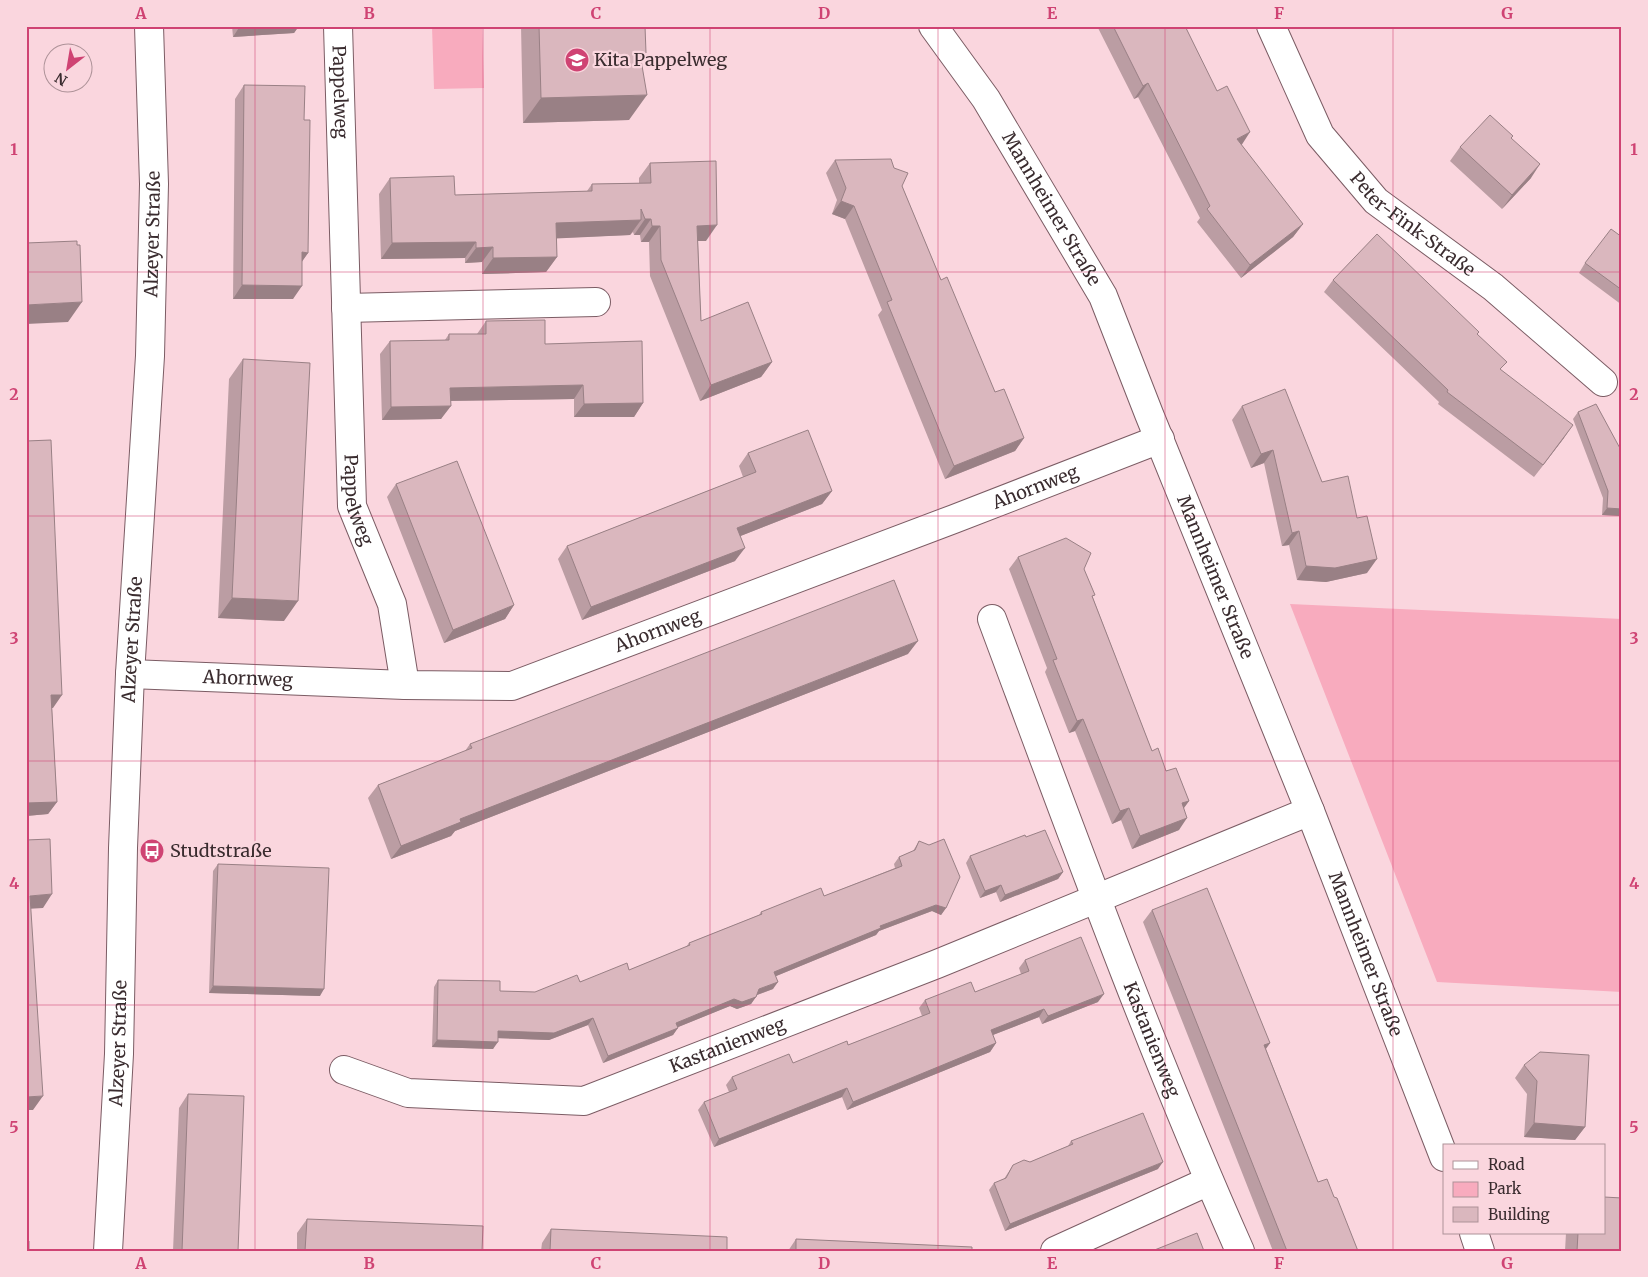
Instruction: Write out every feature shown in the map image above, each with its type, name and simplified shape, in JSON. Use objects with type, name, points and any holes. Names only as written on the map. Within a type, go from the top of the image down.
[{"type":"street","name":"Alzeyer Straße","points":[[108,1251],[119,1054],[123,848],[130,674],[151,336],[154,184],[149,26]]},
{"type":"street","name":"Pappelweg","points":[[338,26],[352,506],[392,604],[405,685]]},
{"type":"street","name":"Mannheimer Straße","points":[[933,26],[986,99],[1104,296],[1310,811],[1443,1154]]},
{"type":"street","name":"Peter-Fink-Straße","points":[[1271,26],[1320,135],[1376,201],[1493,288],[1603,382]]},
{"type":"street","points":[[346,308],[596,302]]},
{"type":"street","name":"Ahornweg","points":[[130,674],[405,685],[512,686],[964,516],[1160,439]]},
{"type":"street","name":"Kastanienweg","points":[[992,619],[1096,898],[1209,1181],[1240,1251]]},
{"type":"street","name":"Kastanienweg","points":[[344,1070],[408,1093],[584,1101],[937,964],[1310,811]]},
{"type":"street","points":[[1055,1251],[1209,1181]]},
{"type":"street","points":[[1474,1234],[1480,1251]]},
{"type":"green space","points":[[432,26],[482,26],[484,88],[434,89]]},
{"type":"green space","points":[[1290,604],[1622,619],[1622,992],[1437,982]]},
{"type":"building","points":[[539,26],[645,26],[646,53],[640,54],[647,95],[541,98]]},
{"type":"building","points":[[1113,26],[1185,26],[1217,91],[1227,86],[1250,132],[1237,139],[1303,224],[1250,265],[1207,209],[1210,206],[1148,83],[1143,86]]},
{"type":"building","points":[[244,85],[305,86],[304,120],[310,120],[308,253],[302,252],[302,286],[242,285]]},
{"type":"building","points":[[1490,115],[1513,136],[1511,138],[1540,164],[1512,195],[1460,147]]},
{"type":"building","points":[[891,159],[894,168],[908,173],[902,186],[941,280],[947,277],[995,392],[1004,389],[1024,438],[954,466],[887,302],[892,300],[854,206],[841,201],[846,188],[835,160]]},
{"type":"building","points":[[716,161],[717,225],[697,226],[701,321],[748,302],[772,362],[711,385],[661,260],[660,226],[652,226],[651,219],[645,219],[641,209],[641,220],[556,223],[557,257],[493,258],[493,247],[476,248],[476,242],[392,243],[390,178],[454,176],[455,195],[592,191],[592,184],[651,183],[650,163]]},
{"type":"building","points":[[1611,229],[1622,237],[1622,290],[1585,263]]},
{"type":"building","points":[[1377,234],[1479,332],[1477,334],[1507,362],[1500,369],[1573,425],[1543,465],[1447,392],[1448,390],[1333,280]]},
{"type":"building","points":[[77,241],[77,245],[80,245],[82,302],[26,305],[26,243]]},
{"type":"building","points":[[545,320],[545,344],[642,341],[643,403],[584,404],[583,385],[450,388],[451,406],[391,407],[390,341],[449,340],[449,334],[486,334],[486,321]]},
{"type":"building","points":[[243,359],[310,363],[298,601],[232,598]]},
{"type":"building","points":[[1285,389],[1322,482],[1348,476],[1357,518],[1367,516],[1377,559],[1335,568],[1306,566],[1299,531],[1292,533],[1273,450],[1261,454],[1242,406]]},
{"type":"building","points":[[1596,404],[1622,452],[1622,509],[1607,508],[1608,491],[1578,412]]},
{"type":"building","points":[[808,430],[832,491],[737,528],[745,548],[591,607],[567,546],[756,472],[748,453]]},
{"type":"building","points":[[51,440],[62,695],[51,695],[57,802],[26,803],[26,641],[28,641],[26,609],[26,441]]},
{"type":"building","points":[[457,461],[514,605],[453,630],[396,484]]},
{"type":"building","points":[[1066,538],[1091,553],[1084,569],[1095,595],[1092,596],[1152,751],[1158,748],[1166,771],[1176,768],[1189,801],[1182,803],[1187,818],[1140,836],[1129,808],[1120,811],[1083,719],[1077,721],[1053,660],[1057,659],[1018,557]]},
{"type":"building","points":[[894,580],[918,641],[460,819],[461,822],[401,846],[378,785],[472,748],[470,744]]},
{"type":"building","points":[[1045,830],[1063,872],[1005,895],[1001,885],[985,891],[970,856],[1025,835],[1026,837]]},
{"type":"building","points":[[50,839],[52,894],[30,896],[43,1096],[26,1097],[26,840]]},
{"type":"building","points":[[944,839],[960,877],[946,908],[936,905],[880,926],[881,928],[774,972],[778,982],[759,989],[756,997],[742,1002],[734,999],[676,1023],[678,1028],[608,1056],[593,1018],[554,1033],[498,1031],[498,1042],[437,1040],[438,980],[500,981],[500,991],[535,992],[577,975],[580,982],[627,963],[629,970],[821,888],[824,896],[902,866],[899,857],[915,850],[919,841],[929,845]]},
{"type":"building","points":[[218,864],[329,868],[324,989],[213,986]]},
{"type":"building","points":[[1207,888],[1270,1043],[1264,1045],[1318,1182],[1327,1179],[1334,1197],[1337,1198],[1358,1251],[1287,1251],[1152,910]]},
{"type":"building","points":[[1081,937],[1104,994],[1048,1016],[1044,1009],[991,1030],[996,1043],[853,1102],[847,1088],[719,1139],[704,1102],[737,1089],[732,1077],[789,1054],[793,1063],[847,1041],[848,1045],[930,1013],[925,1000],[971,982],[975,992],[1029,971],[1025,960]]},
{"type":"building","points":[[1540,1052],[1589,1055],[1585,1127],[1534,1123],[1537,1081],[1524,1065]]},
{"type":"building","points":[[188,1094],[244,1096],[238,1251],[182,1251]]},
{"type":"building","points":[[1143,1113],[1163,1162],[1010,1224],[994,1183],[1006,1178],[1013,1165],[1024,1160],[1030,1162],[1073,1144],[1071,1141]]},
{"type":"building","points":[[1606,1197],[1622,1198],[1622,1251],[1577,1251],[1578,1234],[1606,1234]]},
{"type":"building","points":[[307,1219],[483,1226],[482,1251],[305,1251]]},
{"type":"building","points":[[551,1229],[727,1237],[727,1251],[550,1251]]},
{"type":"building","points":[[1197,1233],[1204,1251],[1152,1251]]},
{"type":"building","points":[[796,1239],[972,1247],[972,1251],[796,1251]]},
{"type":"building","points":[[26,1241],[29,1241],[29,1251],[26,1251]]},
{"type":"place","name":"Kita Pappelweg","points":[[577,60]]},
{"type":"place","name":"Studtstraße","points":[[152,851]]}]
